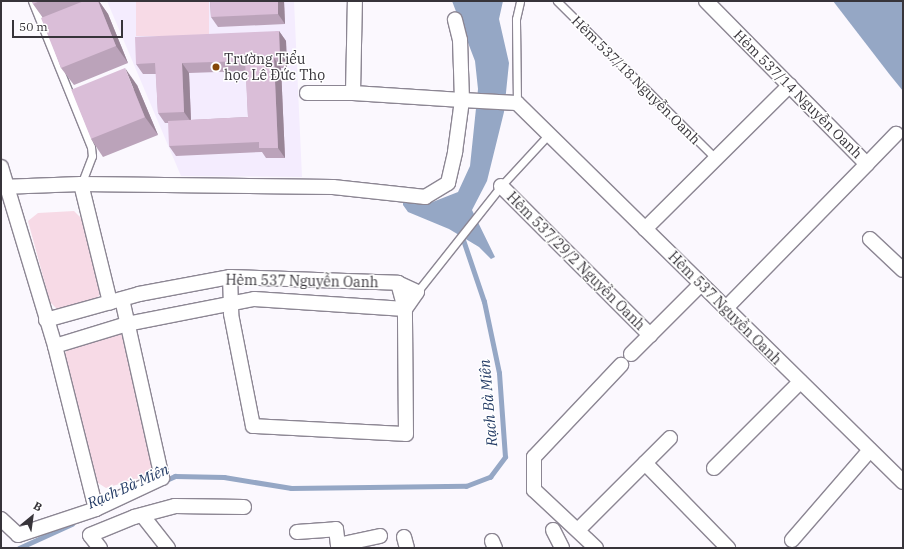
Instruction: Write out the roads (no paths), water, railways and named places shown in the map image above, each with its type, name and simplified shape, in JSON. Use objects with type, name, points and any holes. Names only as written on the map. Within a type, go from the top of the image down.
[{"type":"street","points":[[353,93],[355,1]]},
{"type":"street","name":"Hẻm 537/14 Nguyễn Oanh","points":[[706,1],[867,164],[726,308]]},
{"type":"street","points":[[5,187],[81,184],[333,187],[425,197],[448,183],[466,100],[460,40],[455,20]]},
{"type":"street","points":[[645,229],[790,85]]},
{"type":"street","points":[[307,93],[353,93],[512,102]]},
{"type":"street","name":"Hẻm 537 Nguyễn Oanh","points":[[512,102],[645,229],[903,482]]},
{"type":"street","points":[[867,164],[896,134]]},
{"type":"street","points":[[1,167],[5,187],[55,346],[96,508]]},
{"type":"street","points":[[1,519],[18,535],[96,508],[162,478],[127,324],[116,300],[81,184]]},
{"type":"street","name":"Hẻm 537/29/2 Nguyễn Oanh","points":[[499,189],[650,335]]},
{"type":"street","points":[[870,239],[903,270]]},
{"type":"street","points":[[230,277],[231,303],[252,426],[406,434],[405,309],[398,283]]},
{"type":"street","name":"Hẻm 537 Nguyễn Oanh","points":[[46,320],[116,300],[230,277],[398,283],[417,292]]},
{"type":"street","points":[[631,354],[701,284]]},
{"type":"street","points":[[405,309],[417,292]]},
{"type":"street","name":"Hẻm 537 Nguyễn Oanh","points":[[55,346],[127,324],[254,299],[405,309]]},
{"type":"street","points":[[596,548],[534,490],[534,457],[621,365]]},
{"type":"street","points":[[714,468],[800,382]]},
{"type":"street","points":[[578,530],[670,438]]},
{"type":"street","points":[[792,540],[870,450]]},
{"type":"street","points":[[645,462],[728,548]]},
{"type":"street","points":[[99,548],[90,535],[142,515],[175,506],[244,508]]},
{"type":"street","points":[[142,515],[168,548]]},
{"type":"street","points":[[297,532],[336,529],[338,546],[380,536]]},
{"type":"street","points":[[553,530],[562,548]]},
{"type":"lane","points":[[32,1],[91,147],[92,156],[81,184]]},
{"type":"lane","points":[[512,102],[516,19],[520,1]]},
{"type":"lane","name":"Hẻm 537/18 Nguyễn Oanh","points":[[557,1],[716,159]]},
{"type":"lane","points":[[417,292],[446,253],[499,189],[548,135]]},
{"type":"water","points":[[452,1],[503,1],[499,19],[509,63],[504,112],[487,181],[472,210],[495,257],[491,259],[479,247],[449,229],[408,212],[403,205],[403,200],[425,205],[458,192],[470,166],[478,89],[475,61]]},
{"type":"water","points":[[833,1],[903,1],[903,91],[890,75]]},
{"type":"waterway","name":"Rạch Bà Miên","points":[[164,481],[175,476],[224,477],[291,488],[466,486],[490,477],[505,457],[499,373],[484,302],[461,234]]},
{"type":"waterway","name":"Rạch Bà Miên","points":[[19,548],[72,524]]},
{"type":"place","name":"Trường Tiểu học Lê Đức Thọ","points":[[216,67]]}]
